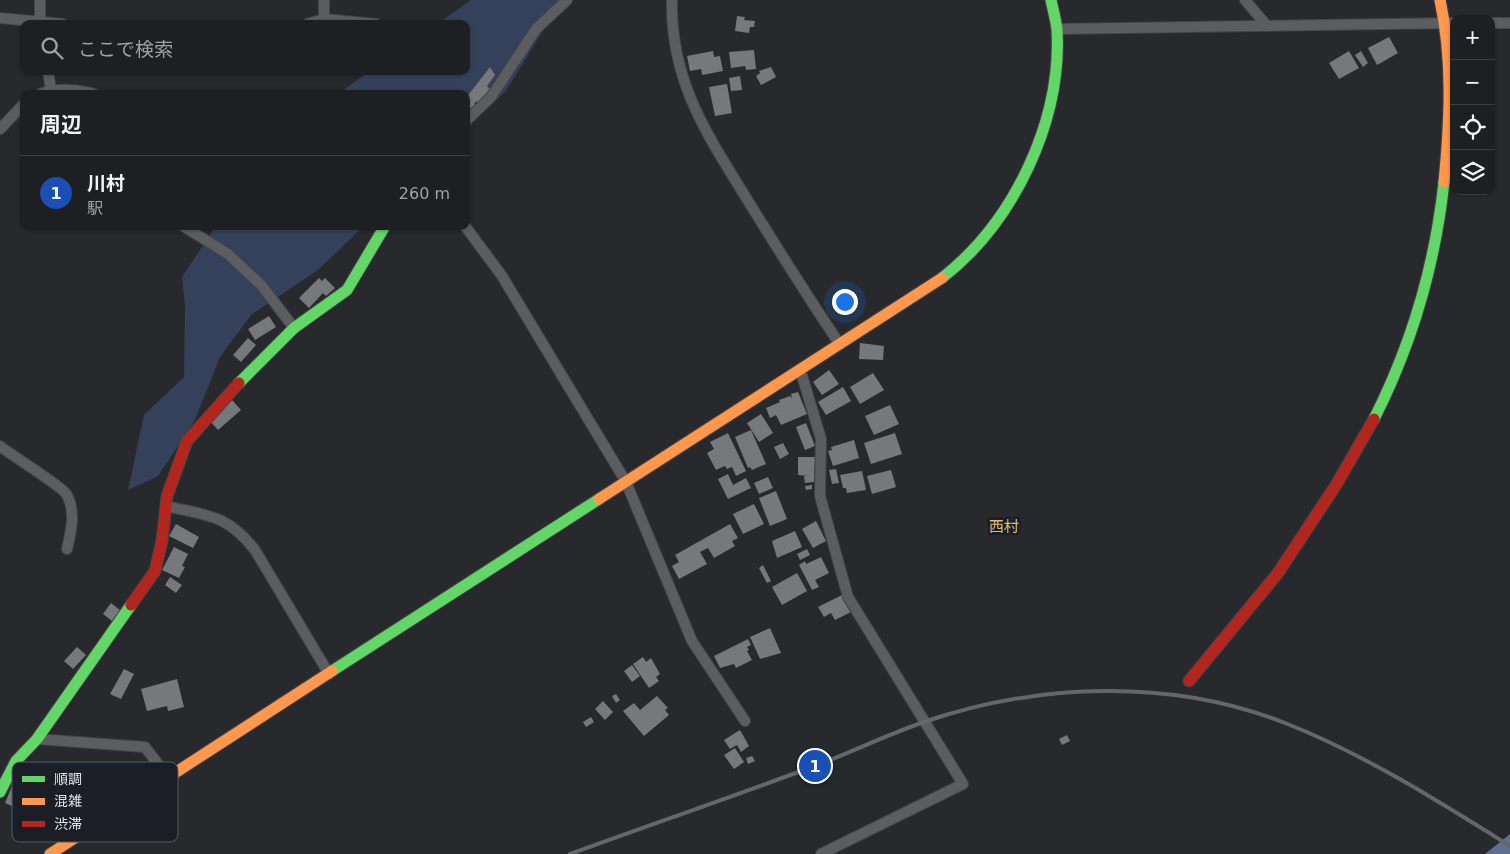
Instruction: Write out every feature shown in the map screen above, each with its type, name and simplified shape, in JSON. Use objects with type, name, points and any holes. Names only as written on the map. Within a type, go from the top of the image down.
[{"type":"street","points":[[40,0],[40,20]]},
{"type":"street","points":[[324,0],[324,18]]},
{"type":"street","points":[[470,117],[490,97],[536,29],[567,0]]},
{"type":"street","points":[[672,0],[676,57],[695,113],[804,291],[839,343]]},
{"type":"street","points":[[178,772],[839,343],[928,288],[962,261],[989,232],[1014,194],[1032,158],[1047,114],[1055,75],[1057,29],[1051,0]]},
{"type":"street","points":[[1245,0],[1267,26]]},
{"type":"street","points":[[1189,681],[1269,585],[1330,496],[1394,378],[1416,320],[1432,254],[1445,178],[1449,112],[1450,23],[1440,0]]},
{"type":"street","points":[[0,18],[20,20]]},
{"type":"street","points":[[318,20],[324,18],[341,20]]},
{"type":"street","points":[[1057,29],[1450,23]]},
{"type":"street","points":[[1495,23],[1510,23]]},
{"type":"street","points":[[49,75],[51,90]]},
{"type":"street","points":[[0,128],[20,108]]},
{"type":"street","points":[[189,230],[228,254],[262,286],[294,328]]},
{"type":"street","points":[[15,762],[36,739],[155,572],[167,496],[187,441],[221,402],[294,328],[347,290],[383,230]]},
{"type":"street","points":[[468,230],[502,276],[626,482],[692,641],[745,721]]},
{"type":"street","points":[[800,369],[822,439],[820,496],[848,597],[963,784],[821,854]]},
{"type":"street","points":[[0,446],[66,493],[72,508],[72,524],[67,549]]},
{"type":"street","points":[[166,506],[221,519],[241,532],[255,550],[329,674]]},
{"type":"street","points":[[36,739],[145,747],[156,762]]},
{"type":"street","points":[[0,792],[12,769]]},
{"type":"street","points":[[50,854],[69,842]]},
{"type":"shaded area","points":[[471,0],[562,0],[505,92],[470,124],[470,90],[344,90],[364,75],[470,75],[470,20],[443,20]]},
{"type":"shaded area","points":[[213,230],[360,230],[318,270],[252,314],[220,357],[194,422],[158,476],[128,490],[144,415],[184,377],[185,307],[182,277]]},
{"type":"shaded area","points":[[1510,834],[1510,854],[1485,854]]},
{"type":"building","points":[[737,16],[745,17],[744,20],[755,21],[754,27],[750,27],[749,33],[735,31]]},
{"type":"building","points":[[1389,37],[1398,53],[1377,65],[1368,48]]},
{"type":"building","points":[[754,50],[756,69],[746,70],[745,66],[731,68],[729,52]]},
{"type":"building","points":[[713,51],[714,57],[720,56],[723,71],[702,75],[701,69],[690,71],[687,56]]},
{"type":"building","points":[[1349,51],[1359,68],[1339,79],[1329,63]]},
{"type":"building","points":[[1361,51],[1368,63],[1363,67],[1355,55]]},
{"type":"building","points":[[490,67],[495,75],[487,86],[490,89],[479,103],[476,101],[474,104],[476,105],[470,113],[470,93]]},
{"type":"building","points":[[771,67],[776,77],[761,85],[756,76],[760,73],[759,71]]},
{"type":"building","points":[[740,76],[742,90],[731,91],[729,78]]},
{"type":"building","points":[[727,84],[732,113],[715,116],[709,87]]},
{"type":"building","points":[[319,278],[322,281],[325,278],[335,288],[326,296],[323,293],[309,308],[299,298]]},
{"type":"building","points":[[269,316],[276,327],[255,340],[248,329]]},
{"type":"building","points":[[248,338],[256,345],[241,362],[233,355]]},
{"type":"building","points":[[860,343],[884,346],[883,360],[859,359]]},
{"type":"building","points":[[829,370],[839,384],[822,395],[813,382]]},
{"type":"building","points":[[873,373],[884,390],[860,404],[850,387]]},
{"type":"building","points":[[843,387],[851,401],[826,415],[818,402]]},
{"type":"building","points":[[798,392],[807,414],[781,425],[776,415],[770,418],[766,408],[780,402],[779,400],[790,396],[792,398],[791,394]]},
{"type":"building","points":[[232,400],[241,410],[218,430],[209,420]]},
{"type":"building","points":[[890,405],[899,424],[874,435],[865,416]]},
{"type":"building","points":[[761,414],[773,433],[759,442],[747,423]]},
{"type":"building","points":[[806,423],[815,446],[805,450],[796,427]]},
{"type":"building","points":[[751,430],[766,464],[752,470],[750,467],[748,468],[735,437]]},
{"type":"building","points":[[728,433],[746,471],[736,476],[732,467],[727,469],[725,466],[716,470],[707,453],[714,449],[710,442]]},
{"type":"building","points":[[895,433],[902,454],[871,464],[864,443]]},
{"type":"building","points":[[854,440],[859,458],[833,466],[828,451],[832,450],[831,447]]},
{"type":"building","points":[[783,443],[789,454],[780,459],[774,447]]},
{"type":"building","points":[[798,457],[815,457],[814,482],[805,483],[804,476],[810,476],[798,475]]},
{"type":"building","points":[[836,469],[839,483],[832,484],[829,470]]},
{"type":"building","points":[[891,470],[896,487],[872,494],[867,476]]},
{"type":"building","points":[[862,471],[866,490],[847,493],[846,488],[843,488],[840,475]]},
{"type":"building","points":[[728,474],[733,485],[746,478],[751,488],[728,499],[718,479]]},
{"type":"building","points":[[768,477],[773,488],[759,494],[754,483]]},
{"type":"building","points":[[812,485],[812,489],[806,490],[805,486]]},
{"type":"building","points":[[776,491],[787,519],[770,526],[759,498]]},
{"type":"building","points":[[754,504],[764,524],[743,534],[733,514]]},
{"type":"building","points":[[816,521],[826,541],[813,548],[802,529]]},
{"type":"building","points":[[176,524],[199,537],[193,548],[169,536]]},
{"type":"building","points":[[730,524],[738,538],[732,541],[735,546],[714,558],[708,548],[700,552],[707,564],[679,579],[672,566],[679,562],[675,555]]},
{"type":"building","points":[[795,531],[802,547],[777,558],[772,541]]},
{"type":"building","points":[[174,547],[188,554],[182,566],[185,567],[179,578],[162,570]]},
{"type":"building","points":[[807,549],[810,555],[800,560],[797,554]]},
{"type":"building","points":[[821,557],[829,573],[815,580],[819,587],[812,590],[799,565],[805,561],[806,564]]},
{"type":"building","points":[[763,565],[771,581],[767,583],[759,568]]},
{"type":"building","points":[[797,573],[807,591],[782,605],[772,587]]},
{"type":"building","points":[[170,577],[182,585],[176,593],[165,585]]},
{"type":"building","points":[[842,595],[851,612],[835,620],[831,613],[824,617],[818,607]]},
{"type":"building","points":[[111,603],[120,610],[112,621],[103,614]]},
{"type":"building","points":[[770,628],[781,653],[760,659],[750,637]]},
{"type":"building","points":[[748,639],[751,645],[747,647],[749,650],[747,651],[752,660],[736,668],[734,664],[720,668],[714,656]]},
{"type":"building","points":[[77,647],[86,655],[73,669],[64,661]]},
{"type":"building","points":[[643,657],[646,662],[651,658],[660,674],[656,677],[659,681],[649,688],[633,664]]},
{"type":"building","points":[[632,665],[640,676],[632,682],[624,671]]},
{"type":"building","points":[[124,669],[134,674],[121,699],[110,694]]},
{"type":"building","points":[[177,679],[184,707],[168,711],[167,706],[147,711],[141,689]]},
{"type":"building","points":[[616,694],[620,700],[616,703],[612,696]]},
{"type":"building","points":[[657,696],[668,708],[665,710],[669,715],[644,736],[623,711],[634,703],[640,710]]},
{"type":"building","points":[[603,701],[613,712],[605,720],[595,709]]},
{"type":"building","points":[[591,717],[594,722],[586,727],[583,722]]},
{"type":"building","points":[[740,730],[749,746],[741,752],[737,745],[730,749],[724,740]]},
{"type":"building","points":[[1067,735],[1070,741],[1062,745],[1059,739]]},
{"type":"building","points":[[735,748],[744,762],[734,769],[724,755]]},
{"type":"building","points":[[752,756],[755,761],[748,764],[746,758]]},
{"type":"building","points":[[12,786],[12,806],[5,803]]},
{"type":"railway","points":[[570,854],[812,767],[924,722],[1012,699],[1058,693],[1104,691],[1151,693],[1197,698],[1241,708],[1285,723],[1314,735],[1372,764],[1428,795],[1510,846]]},
{"type":"traffic: fast","points":[[942,278],[968,255],[991,228],[1011,199],[1028,167],[1042,134],[1051,99],[1056,64],[1057,30],[1051,0]]},
{"type":"traffic: fast","points":[[1374,419],[1400,362],[1420,304],[1435,244],[1444,182]]},
{"type":"traffic: fast","points":[[239,383],[294,328],[347,290],[383,230]]},
{"type":"traffic: fast","points":[[332,671],[599,499]]},
{"type":"traffic: fast","points":[[15,762],[37,739],[131,605]]},
{"type":"traffic: fast","points":[[0,792],[12,769]]},
{"type":"traffic: slow","points":[[1440,0],[1449,68],[1448,136],[1444,182]]},
{"type":"traffic: slow","points":[[599,499],[942,278]]},
{"type":"traffic: slow","points":[[178,771],[332,671]]},
{"type":"traffic: slow","points":[[50,854],[68,842]]},
{"type":"traffic: jam","points":[[131,605],[155,571],[162,541],[167,496],[187,441],[239,383]]},
{"type":"traffic: jam","points":[[1189,681],[1278,573],[1336,485],[1374,419]]},
{"type":"place","name":"川村","points":[[815,766]]},
{"type":"district","name":"西村","points":[[1004,527]]}]
